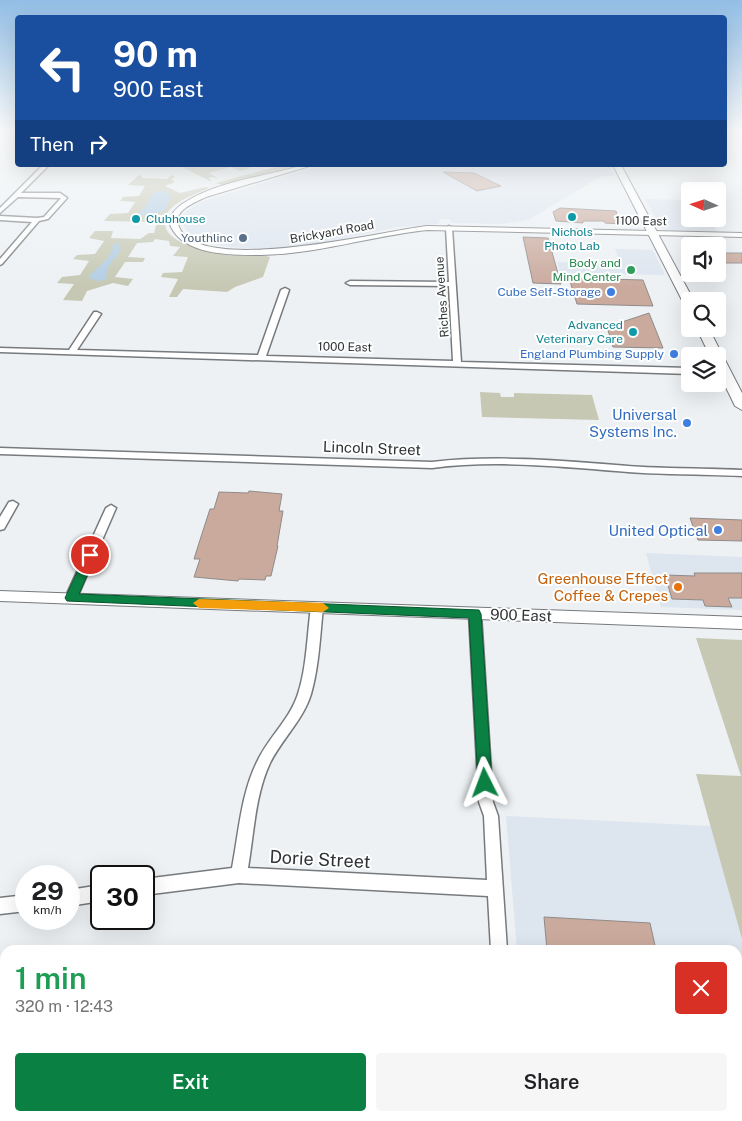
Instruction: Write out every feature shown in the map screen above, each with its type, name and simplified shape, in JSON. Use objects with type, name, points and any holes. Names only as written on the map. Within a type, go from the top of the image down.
[{"type":"main road","points":[[627,183],[684,292]]},
{"type":"main road","points":[[726,379],[742,406]]},
{"type":"street","points":[[0,211],[27,183]]},
{"type":"street","name":"Brickyard Road","points":[[244,183],[198,198],[180,210],[174,218],[174,227],[180,236],[202,246],[224,251],[248,252],[310,249],[402,230],[449,228]]},
{"type":"street","points":[[0,218],[37,220],[46,218],[64,196],[16,194]]},
{"type":"street","points":[[0,263],[37,220]]},
{"type":"street","name":"1100 East","points":[[449,228],[742,235]]},
{"type":"street","name":"Riches Avenue","points":[[449,228],[458,365]]},
{"type":"street","points":[[350,283],[452,284]]},
{"type":"street","points":[[261,358],[285,290]]},
{"type":"street","points":[[72,352],[97,314]]},
{"type":"street","name":"1000 East","points":[[0,350],[681,371]]},
{"type":"street","name":"Lincoln Street","points":[[0,451],[432,465],[464,461],[584,464],[616,468],[742,473]]},
{"type":"street","points":[[0,526],[13,504]]},
{"type":"street","points":[[71,598],[111,508]]},
{"type":"street","name":"900 East","points":[[0,596],[742,623]]},
{"type":"street","points":[[239,875],[253,792],[259,772],[268,752],[300,704],[306,687],[317,607]]},
{"type":"street","points":[[475,614],[486,802],[491,816],[499,945]]},
{"type":"street","name":"Dorie Street","points":[[155,886],[239,875],[495,888]]},
{"type":"street","points":[[0,906],[15,905]]},
{"type":"shaded area","points":[[262,183],[590,183],[528,220],[501,224],[452,223],[449,219],[440,219],[439,224],[397,227],[314,245],[255,249],[208,243],[193,237],[182,223],[186,212],[200,202]]},
{"type":"shaded area","points":[[645,199],[681,200],[681,228],[715,228],[718,232],[668,230],[661,228]]},
{"type":"shaded area","points":[[615,249],[653,250],[665,275],[560,273],[557,262],[620,263]]},
{"type":"shaded area","points":[[646,553],[742,557],[742,610],[661,607]]},
{"type":"shaded area","points":[[506,816],[711,826],[742,939],[742,945],[517,945]]},
{"type":"green space","points":[[130,183],[172,183],[165,186],[180,193],[209,188],[181,201],[169,211],[165,218],[168,232],[182,242],[202,249],[228,254],[270,257],[263,277],[235,287],[227,292],[183,289],[177,297],[169,297],[178,279],[161,277],[163,273],[182,272],[188,257],[173,256],[180,247],[170,246],[169,241],[155,239],[153,242],[137,243],[128,257],[145,258],[143,262],[125,262],[115,277],[133,279],[128,286],[113,283],[87,291],[82,301],[63,300],[74,284],[57,283],[62,277],[80,275],[89,261],[73,259],[77,255],[95,254],[104,241],[89,238],[95,231],[113,231],[111,238],[140,239],[149,233],[154,233],[157,222],[104,221],[110,214],[128,213],[135,202],[120,201],[123,197],[139,196],[145,186],[128,185]]},
{"type":"green space","points":[[480,392],[500,393],[501,397],[514,397],[514,393],[592,395],[599,420],[482,417]]},
{"type":"green space","points":[[696,638],[742,640],[742,939],[696,774],[741,776]]},
{"type":"water","points":[[155,192],[168,193],[171,197],[164,211],[141,216],[139,213]]},
{"type":"water","points":[[118,242],[119,250],[107,269],[106,280],[97,281],[89,278],[107,259],[113,249],[112,246]]},
{"type":"building","points":[[463,183],[495,183],[501,186],[477,191]]},
{"type":"building","points":[[560,208],[616,211],[621,224],[605,223],[604,221],[583,221],[583,223],[556,221],[553,212]]},
{"type":"building","points":[[523,237],[548,238],[561,284],[533,283]]},
{"type":"building","points":[[726,253],[742,253],[742,263],[726,263]]},
{"type":"building","name":"Cube Self-Storage","points":[[569,278],[643,280],[653,306],[577,304]]},
{"type":"building","name":"Advanced Veterinary Care","points":[[649,313],[663,348],[613,347],[607,327]]},
{"type":"building","points":[[249,491],[282,494],[279,511],[283,511],[271,576],[266,576],[265,580],[239,579],[238,581],[194,577],[200,559],[194,559],[210,509],[214,509],[219,492],[248,493]]},
{"type":"building","name":"United Optical","points":[[690,518],[742,520],[742,541],[698,540]]},
{"type":"building","points":[[694,573],[742,573],[742,598],[728,598],[732,607],[705,606],[703,600],[672,599],[665,575],[695,576]]},
{"type":"building","points":[[544,917],[650,923],[655,945],[547,945]]},
{"type":"slow traffic","points":[[199,603],[323,608]]},
{"type":"place","name":"Nichols Photo Lab","points":[[572,217]]},
{"type":"place","name":"Clubhouse","points":[[136,219]]},
{"type":"place","name":"Youthlinc","points":[[243,238]]},
{"type":"place","name":"Body and Mind Center","points":[[631,270]]},
{"type":"place","name":"Cube Self-Storage","points":[[611,292]]},
{"type":"place","name":"Advanced Veterinary Care","points":[[633,332]]},
{"type":"place","name":"England Plumbing Supply","points":[[674,354]]},
{"type":"place","name":"Universal Systems Inc.","points":[[687,423]]},
{"type":"place","name":"United Optical","points":[[718,530]]},
{"type":"place","name":"Greenhouse Effect Coffee & Crepes","points":[[678,587]]},
{"type":"route","points":[[90,555],[71,598],[475,614],[485,783]]}]
